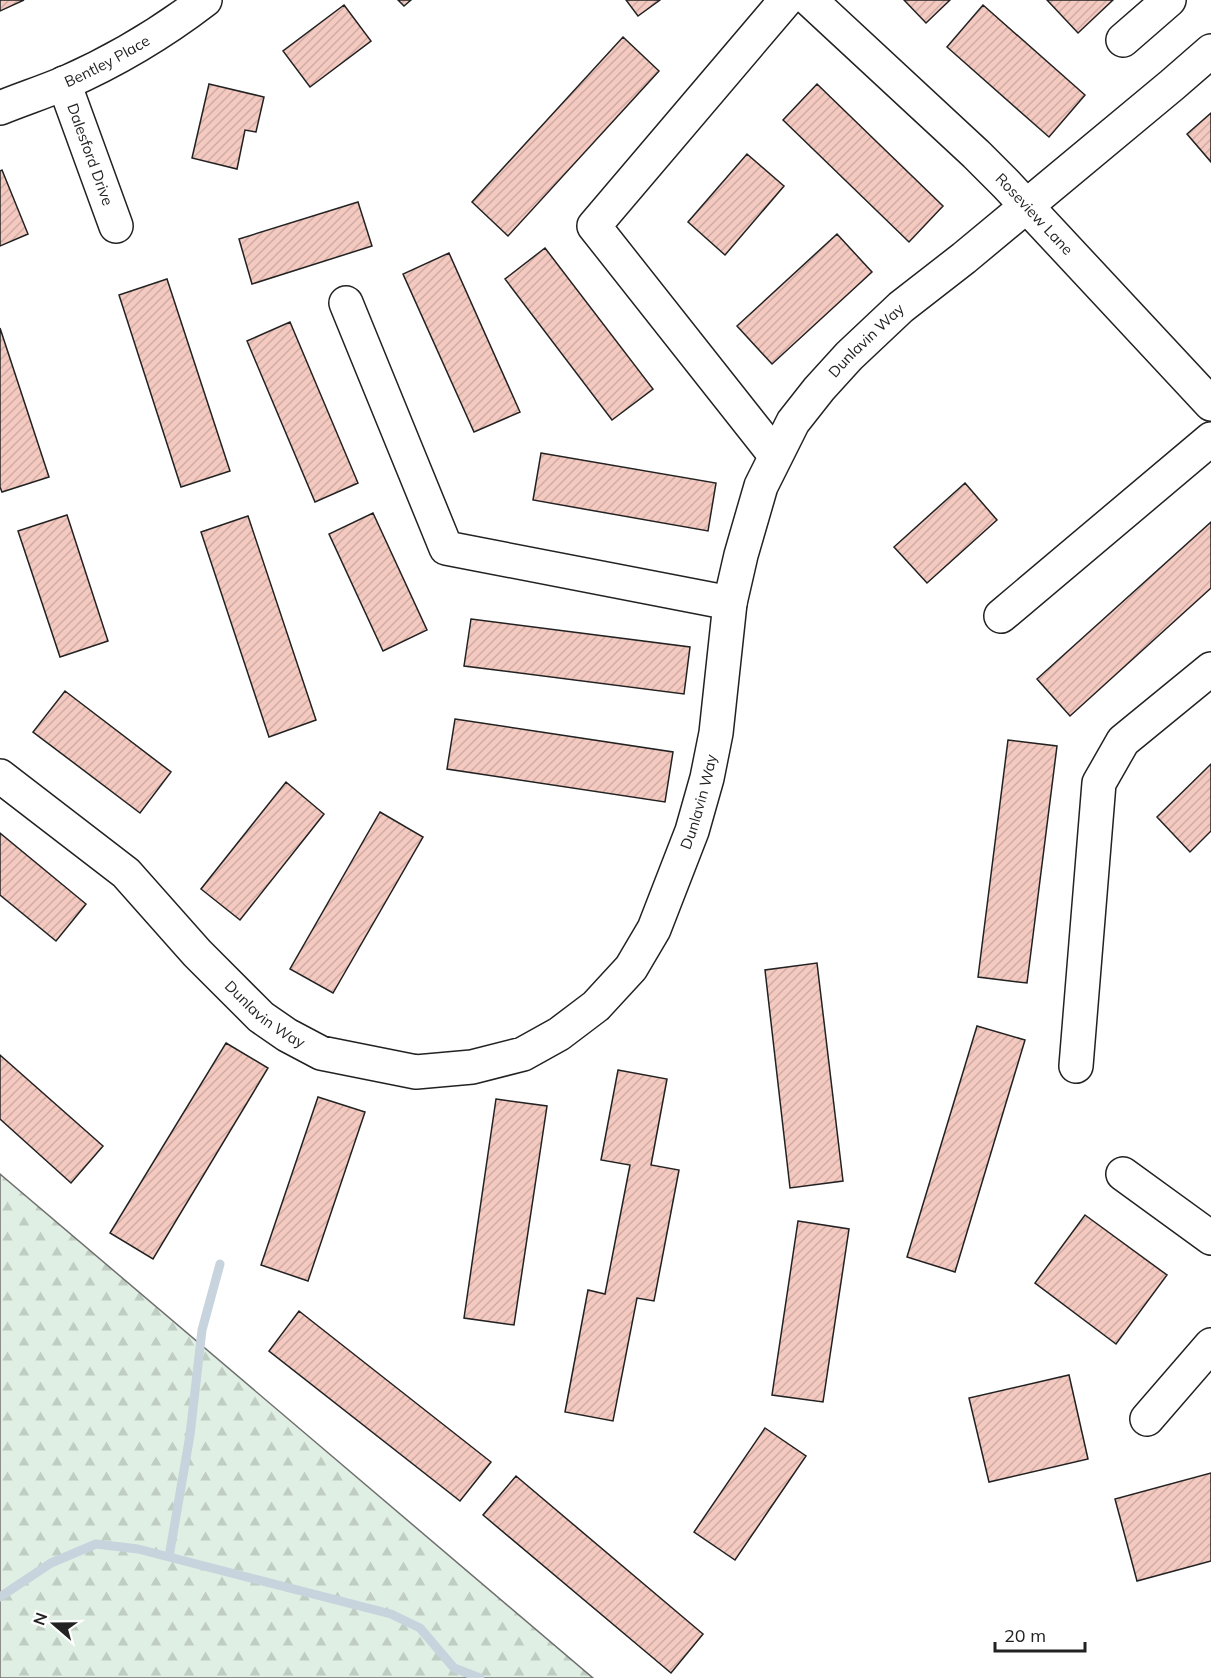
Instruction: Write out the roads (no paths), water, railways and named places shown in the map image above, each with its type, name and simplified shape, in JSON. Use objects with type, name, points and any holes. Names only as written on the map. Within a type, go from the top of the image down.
[{"type":"street","name":"Bentley Place","points":[[0,108],[64,83],[135,47],[170,26],[205,0]]},
{"type":"street","points":[[776,455],[594,226],[786,0]]},
{"type":"street","name":"Roseview Lane","points":[[810,0],[976,154],[1211,404]]},
{"type":"street","points":[[1123,40],[1169,0]]},
{"type":"street","name":"Dunlavin Way","points":[[0,776],[126,873],[197,953],[261,1017],[286,1035],[321,1053],[416,1072],[472,1067],[523,1054],[559,1034],[596,1006],[631,968],[654,929],[692,831],[707,778],[716,733],[730,603],[741,555],[761,486],[793,422],[849,356],[901,307],[1027,206],[1211,51]]},
{"type":"street","name":"Dalesford Drive","points":[[64,83],[116,226]]},
{"type":"street","points":[[346,303],[446,548],[730,603]]},
{"type":"street","points":[[1001,616],[1211,439]]},
{"type":"street","points":[[1076,1066],[1099,783],[1124,741],[1211,669]]},
{"type":"street","points":[[1123,1174],[1211,1238]]},
{"type":"street","points":[[1147,1419],[1211,1345]]},
{"type":"waterway","points":[[169,1557],[190,1435],[202,1330],[220,1264]]},
{"type":"waterway","points":[[0,1597],[51,1563],[96,1544],[138,1549],[391,1614],[420,1628],[454,1668],[480,1678]]}]
